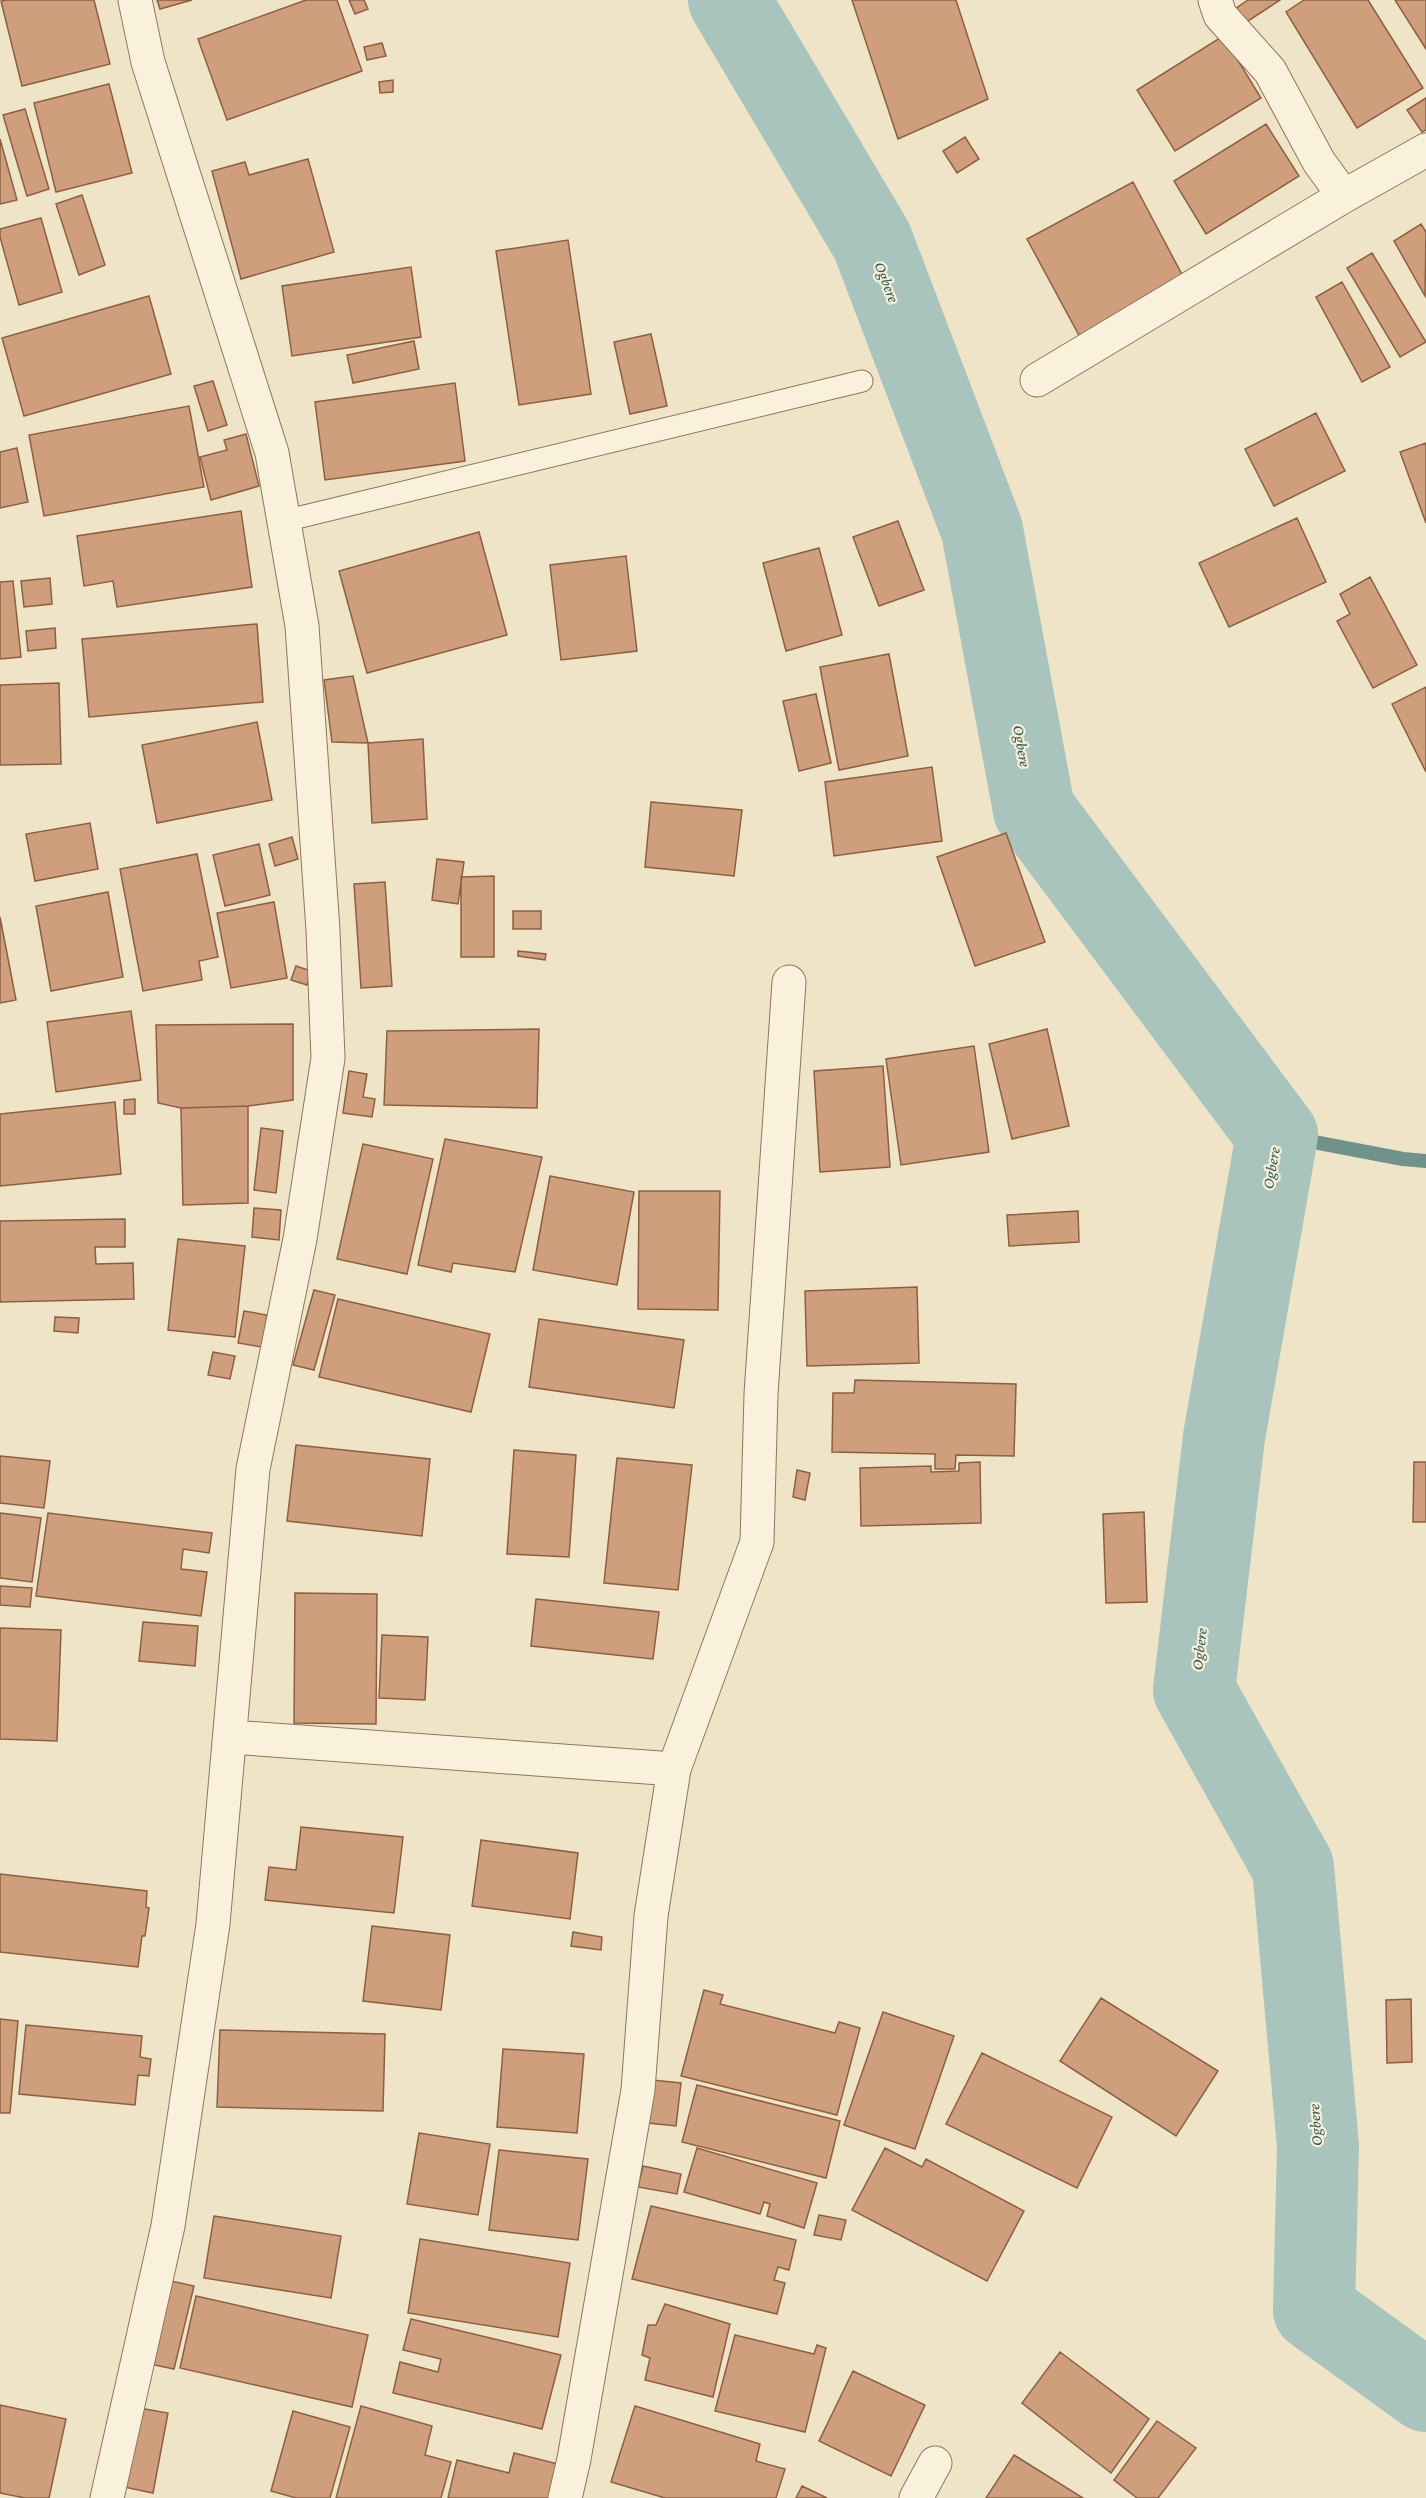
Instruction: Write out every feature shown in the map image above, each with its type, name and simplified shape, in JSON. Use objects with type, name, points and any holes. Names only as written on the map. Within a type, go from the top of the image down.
[{"type":"street","points":[[107,2498],[168,2226],[213,1924],[253,1469],[300,1239],[328,1058],[323,930],[302,626],[272,453],[148,62],[135,0]]},
{"type":"street","points":[[1215,0],[1220,15],[1270,71],[1319,162],[1344,196]]},
{"type":"street","points":[[1037,380],[1344,196],[1426,150]]},
{"type":"street","points":[[564,2498],[574,2459],[638,2090],[651,1917],[674,1768],[757,1542],[761,1394],[789,982]]},
{"type":"street","points":[[231,1737],[674,1768]]},
{"type":"street","points":[[916,2498],[935,2463]]},
{"type":"lane","points":[[284,521],[862,381]]},
{"type":"building","points":[[94,0],[110,64],[22,86],[1,1]]},
{"type":"building","points":[[157,0],[192,0],[160,9]]},
{"type":"building","points":[[306,0],[337,0],[362,71],[227,120],[198,39]]},
{"type":"building","points":[[349,0],[364,0],[368,9],[355,14]]},
{"type":"building","points":[[852,0],[956,0],[988,99],[898,139]]},
{"type":"building","points":[[1248,0],[1280,0],[1239,27],[1229,13]]},
{"type":"building","points":[[1304,0],[1368,0],[1423,88],[1357,128],[1286,12]]},
{"type":"building","points":[[1395,0],[1426,0],[1426,49]]},
{"type":"building","points":[[1223,36],[1261,98],[1175,151],[1137,90]]},
{"type":"building","points":[[382,43],[386,56],[367,60],[364,47]]},
{"type":"building","points":[[393,80],[393,92],[380,93],[379,82]]},
{"type":"building","points":[[109,84],[132,173],[56,192],[34,103]]},
{"type":"building","points":[[1426,98],[1426,130],[1422,132],[1407,110]]},
{"type":"building","points":[[25,109],[49,189],[27,196],[3,115]]},
{"type":"building","points":[[1266,124],[1299,176],[1206,234],[1174,181]]},
{"type":"building","points":[[965,137],[979,159],[957,173],[943,151]]},
{"type":"building","points":[[0,139],[17,200],[0,204]]},
{"type":"building","points":[[308,159],[334,252],[241,279],[212,171],[245,162],[249,175]]},
{"type":"building","points":[[1133,182],[1186,282],[1081,339],[1027,239]]},
{"type":"building","points":[[82,195],[105,265],[79,275],[56,204]]},
{"type":"building","points":[[41,218],[62,292],[19,305],[0,237],[0,229]]},
{"type":"building","points":[[1421,224],[1426,232],[1425,296],[1394,241]]},
{"type":"building","points":[[568,240],[591,394],[519,405],[496,251]]},
{"type":"building","points":[[1372,253],[1426,342],[1400,357],[1347,268]]},
{"type":"building","points":[[411,267],[421,337],[292,356],[282,286]]},
{"type":"building","points":[[1342,282],[1390,367],[1362,382],[1316,297]]},
{"type":"building","points":[[149,296],[171,374],[24,416],[2,338]]},
{"type":"building","points":[[651,334],[667,406],[630,414],[614,342]]},
{"type":"building","points":[[414,341],[419,369],[353,383],[347,355]]},
{"type":"building","points":[[213,381],[227,425],[208,431],[194,386]]},
{"type":"building","points":[[455,383],[465,461],[325,480],[315,402]]},
{"type":"building","points":[[189,406],[204,487],[44,516],[29,435]]},
{"type":"building","points":[[1316,413],[1345,471],[1274,506],[1245,449]]},
{"type":"building","points":[[246,434],[259,486],[211,500],[200,457],[227,450],[224,440]]},
{"type":"building","points":[[1426,443],[1426,523],[1400,452]]},
{"type":"building","points":[[17,448],[28,502],[0,508],[0,452]]},
{"type":"building","points":[[241,511],[252,587],[117,607],[113,581],[84,586],[77,536]]},
{"type":"building","points":[[1297,518],[1326,582],[1229,627],[1199,563]]},
{"type":"building","points":[[898,521],[924,590],[879,606],[853,537]]},
{"type":"building","points":[[479,532],[507,635],[367,673],[339,571]]},
{"type":"building","points":[[819,548],[842,635],[786,651],[763,563]]},
{"type":"building","points":[[626,556],[637,651],[561,660],[550,565]]},
{"type":"building","points":[[1370,577],[1417,665],[1373,688],[1337,621],[1350,614],[1340,594]]},
{"type":"building","points":[[50,578],[52,604],[24,607],[21,581]]},
{"type":"building","points":[[13,581],[21,657],[0,659],[0,582]]},
{"type":"building","points":[[257,624],[263,702],[89,717],[82,639]]},
{"type":"building","points":[[55,628],[56,648],[28,651],[26,631]]},
{"type":"building","points":[[889,654],[908,756],[839,770],[820,667]]},
{"type":"building","points":[[353,676],[368,743],[332,742],[324,680]]},
{"type":"building","points":[[59,683],[61,764],[0,765],[0,685]]},
{"type":"building","points":[[1426,687],[1426,772],[1392,704]]},
{"type":"building","points":[[816,694],[831,763],[799,771],[783,701]]},
{"type":"building","points":[[257,722],[272,800],[157,823],[142,745]]},
{"type":"building","points":[[423,739],[427,819],[372,823],[368,743]]},
{"type":"building","points":[[932,767],[942,841],[834,856],[825,782]]},
{"type":"building","points":[[651,802],[742,810],[734,876],[645,867]]},
{"type":"building","points":[[90,823],[98,869],[35,881],[26,834]]},
{"type":"building","points":[[1006,833],[1045,942],[975,966],[937,857]]},
{"type":"building","points":[[292,837],[298,859],[275,866],[269,844]]},
{"type":"building","points":[[259,844],[270,895],[225,906],[213,855]]},
{"type":"building","points":[[197,854],[218,957],[199,961],[202,980],[143,991],[120,869]]},
{"type":"building","points":[[437,859],[464,862],[458,904],[432,900]]},
{"type":"building","points":[[494,876],[494,957],[461,957],[461,877]]},
{"type":"building","points":[[385,882],[392,986],[361,988],[354,884]]},
{"type":"building","points":[[108,892],[123,977],[51,991],[36,906]]},
{"type":"building","points":[[274,902],[287,978],[231,988],[217,913]]},
{"type":"building","points":[[513,911],[541,911],[541,929],[513,929]]},
{"type":"building","points":[[0,917],[16,1000],[0,1003]]},
{"type":"building","points":[[518,951],[546,954],[545,960],[518,956]]},
{"type":"building","points":[[296,966],[311,971],[307,985],[291,980]]},
{"type":"building","points":[[131,1011],[141,1080],[56,1092],[47,1022]]},
{"type":"building","points":[[293,1024],[293,1100],[248,1106],[181,1108],[158,1103],[156,1025]]},
{"type":"building","points":[[539,1029],[537,1108],[384,1105],[387,1031]]},
{"type":"building","points":[[1047,1029],[1069,1126],[1012,1139],[989,1044]]},
{"type":"building","points":[[974,1046],[989,1152],[901,1165],[886,1059]]},
{"type":"building","points":[[883,1066],[890,1167],[820,1172],[814,1071]]},
{"type":"building","points":[[349,1071],[367,1074],[363,1097],[375,1099],[372,1117],[343,1113]]},
{"type":"building","points":[[135,1099],[135,1114],[124,1114],[124,1100]]},
{"type":"building","points":[[115,1102],[121,1174],[0,1186],[0,1114]]},
{"type":"building","points":[[248,1106],[248,1203],[183,1205],[181,1108]]},
{"type":"building","points":[[261,1128],[283,1131],[276,1193],[254,1190]]},
{"type":"building","points":[[445,1139],[542,1157],[515,1272],[453,1263],[451,1272],[418,1265]]},
{"type":"building","points":[[363,1144],[433,1159],[407,1274],[337,1259]]},
{"type":"building","points":[[550,1176],[634,1192],[617,1285],[533,1270]]},
{"type":"building","points":[[639,1191],[720,1191],[718,1310],[638,1309]]},
{"type":"building","points":[[254,1208],[281,1210],[279,1240],[252,1237]]},
{"type":"building","points":[[1078,1211],[1079,1242],[1009,1246],[1007,1215]]},
{"type":"building","points":[[125,1219],[125,1247],[95,1247],[96,1264],[133,1263],[134,1299],[0,1302],[0,1221]]},
{"type":"building","points":[[178,1239],[245,1246],[235,1337],[168,1330]]},
{"type":"building","points":[[917,1287],[919,1363],[807,1366],[805,1291]]},
{"type":"building","points":[[314,1290],[335,1295],[314,1370],[293,1365]]},
{"type":"building","points":[[338,1299],[490,1334],[471,1412],[319,1377]]},
{"type":"building","points":[[244,1311],[267,1315],[262,1347],[238,1343]]},
{"type":"building","points":[[55,1317],[79,1318],[78,1333],[54,1331]]},
{"type":"building","points":[[539,1319],[684,1340],[674,1408],[529,1387]]},
{"type":"building","points":[[213,1352],[235,1356],[230,1379],[208,1375]]},
{"type":"building","points":[[855,1380],[1016,1384],[1014,1456],[956,1455],[955,1469],[935,1469],[935,1454],[832,1452],[833,1393],[854,1393]]},
{"type":"building","points":[[296,1445],[430,1459],[422,1536],[287,1521]]},
{"type":"building","points":[[514,1450],[576,1455],[569,1557],[507,1554]]},
{"type":"building","points":[[0,1456],[50,1461],[44,1508],[0,1503]]},
{"type":"building","points":[[617,1458],[692,1465],[678,1590],[604,1583]]},
{"type":"building","points":[[980,1462],[981,1523],[861,1526],[860,1468],[931,1466],[931,1472],[959,1471],[959,1463]]},
{"type":"building","points":[[1414,1462],[1426,1462],[1426,1522],[1413,1522]]},
{"type":"building","points":[[797,1470],[810,1473],[805,1500],[793,1497]]},
{"type":"building","points":[[1144,1512],[1147,1602],[1106,1603],[1103,1514]]},
{"type":"building","points":[[0,1513],[41,1518],[32,1582],[0,1578]]},
{"type":"building","points":[[48,1513],[212,1533],[209,1553],[183,1549],[181,1569],[207,1572],[201,1616],[36,1596]]},
{"type":"building","points":[[0,1586],[32,1588],[30,1607],[0,1605]]},
{"type":"building","points":[[295,1593],[377,1594],[376,1724],[294,1723]]},
{"type":"building","points":[[536,1599],[659,1612],[653,1659],[531,1646]]},
{"type":"building","points":[[143,1622],[198,1626],[195,1666],[139,1661]]},
{"type":"building","points":[[0,1628],[61,1630],[57,1741],[0,1739]]},
{"type":"building","points":[[382,1635],[428,1637],[425,1700],[379,1698]]},
{"type":"building","points":[[301,1827],[403,1837],[394,1913],[265,1900],[269,1867],[296,1870]]},
{"type":"building","points":[[481,1840],[578,1853],[570,1919],[472,1906]]},
{"type":"building","points":[[0,1874],[147,1891],[146,1907],[149,1908],[138,1967],[0,1952]]},
{"type":"building","points":[[372,1926],[450,1935],[441,2010],[363,2001]]},
{"type":"building","points":[[573,1932],[602,1937],[601,1950],[571,1946]]},
{"type":"building","points":[[704,1990],[723,1995],[720,2004],[835,2033],[839,2022],[860,2028],[837,2115],[681,2076]]},
{"type":"building","points":[[1101,1998],[1218,2071],[1176,2136],[1060,2061]]},
{"type":"building","points":[[1411,1999],[1412,2062],[1387,2063],[1386,2000]]},
{"type":"building","points":[[883,2012],[954,2036],[915,2149],[844,2125]]},
{"type":"building","points":[[0,2019],[18,2021],[10,2113],[0,2113]]},
{"type":"building","points":[[26,2025],[142,2036],[140,2057],[151,2059],[149,2076],[138,2075],[135,2105],[19,2094]]},
{"type":"building","points":[[220,2030],[385,2034],[383,2111],[217,2107]]},
{"type":"building","points":[[503,2049],[584,2054],[577,2133],[497,2127]]},
{"type":"building","points":[[982,2053],[1112,2117],[1077,2188],[946,2124]]},
{"type":"building","points":[[652,2080],[681,2083],[676,2126],[648,2123]]},
{"type":"building","points":[[697,2085],[840,2121],[826,2178],[682,2142]]},
{"type":"building","points":[[419,2133],[490,2144],[478,2215],[407,2204]]},
{"type":"building","points":[[697,2148],[817,2183],[804,2228],[767,2216],[770,2204],[764,2202],[760,2214],[684,2192]]},
{"type":"building","points":[[885,2148],[922,2167],[926,2159],[1024,2211],[987,2281],[852,2210]]},
{"type":"building","points":[[499,2150],[588,2159],[578,2240],[489,2230]]},
{"type":"building","points":[[643,2166],[681,2174],[677,2194],[638,2187]]},
{"type":"building","points":[[651,2206],[796,2240],[789,2270],[778,2267],[774,2280],[785,2283],[777,2314],[632,2279]]},
{"type":"building","points":[[819,2215],[846,2220],[841,2240],[814,2235]]},
{"type":"building","points":[[214,2216],[341,2236],[331,2298],[204,2278]]},
{"type":"building","points":[[420,2239],[570,2263],[558,2337],[408,2313]]},
{"type":"building","points":[[171,2281],[194,2286],[174,2369],[150,2364]]},
{"type":"building","points":[[196,2296],[368,2335],[352,2407],[180,2368]]},
{"type":"building","points":[[665,2304],[730,2324],[713,2397],[645,2380],[650,2358],[642,2355],[648,2325],[656,2325]]},
{"type":"building","points":[[411,2319],[561,2355],[542,2429],[393,2393],[400,2362],[438,2372],[441,2359],[403,2350]]},
{"type":"building","points":[[735,2335],[814,2354],[817,2345],[826,2348],[805,2432],[715,2411]]},
{"type":"building","points":[[1060,2352],[1149,2419],[1111,2473],[1022,2403]]},
{"type":"building","points":[[853,2371],[925,2405],[891,2476],[819,2441]]},
{"type":"building","points":[[0,2405],[66,2419],[49,2498],[25,2498],[0,2493]]},
{"type":"building","points":[[361,2406],[432,2426],[425,2455],[451,2462],[441,2498],[336,2498]]},
{"type":"building","points":[[635,2406],[760,2444],[756,2461],[785,2469],[776,2498],[665,2498],[611,2482]]},
{"type":"building","points":[[139,2408],[168,2413],[153,2493],[124,2487]]},
{"type":"building","points":[[293,2411],[350,2427],[330,2498],[296,2498],[271,2491]]},
{"type":"building","points":[[1157,2421],[1196,2448],[1158,2498],[1137,2498],[1114,2480]]},
{"type":"building","points":[[514,2453],[558,2464],[550,2498],[448,2498],[457,2460],[509,2473]]},
{"type":"building","points":[[1014,2455],[1083,2498],[986,2498]]},
{"type":"building","points":[[802,2486],[827,2498],[796,2498]]},
{"type":"waterway","name":"Ogbere","points":[[729,0],[872,241],[982,530],[1034,810],[1277,1135],[1224,1437],[1194,1690],[1293,1867],[1318,2146],[1314,2310],[1426,2391]]},
{"type":"waterway","points":[[1277,1135],[1403,1159],[1426,1161]]}]
